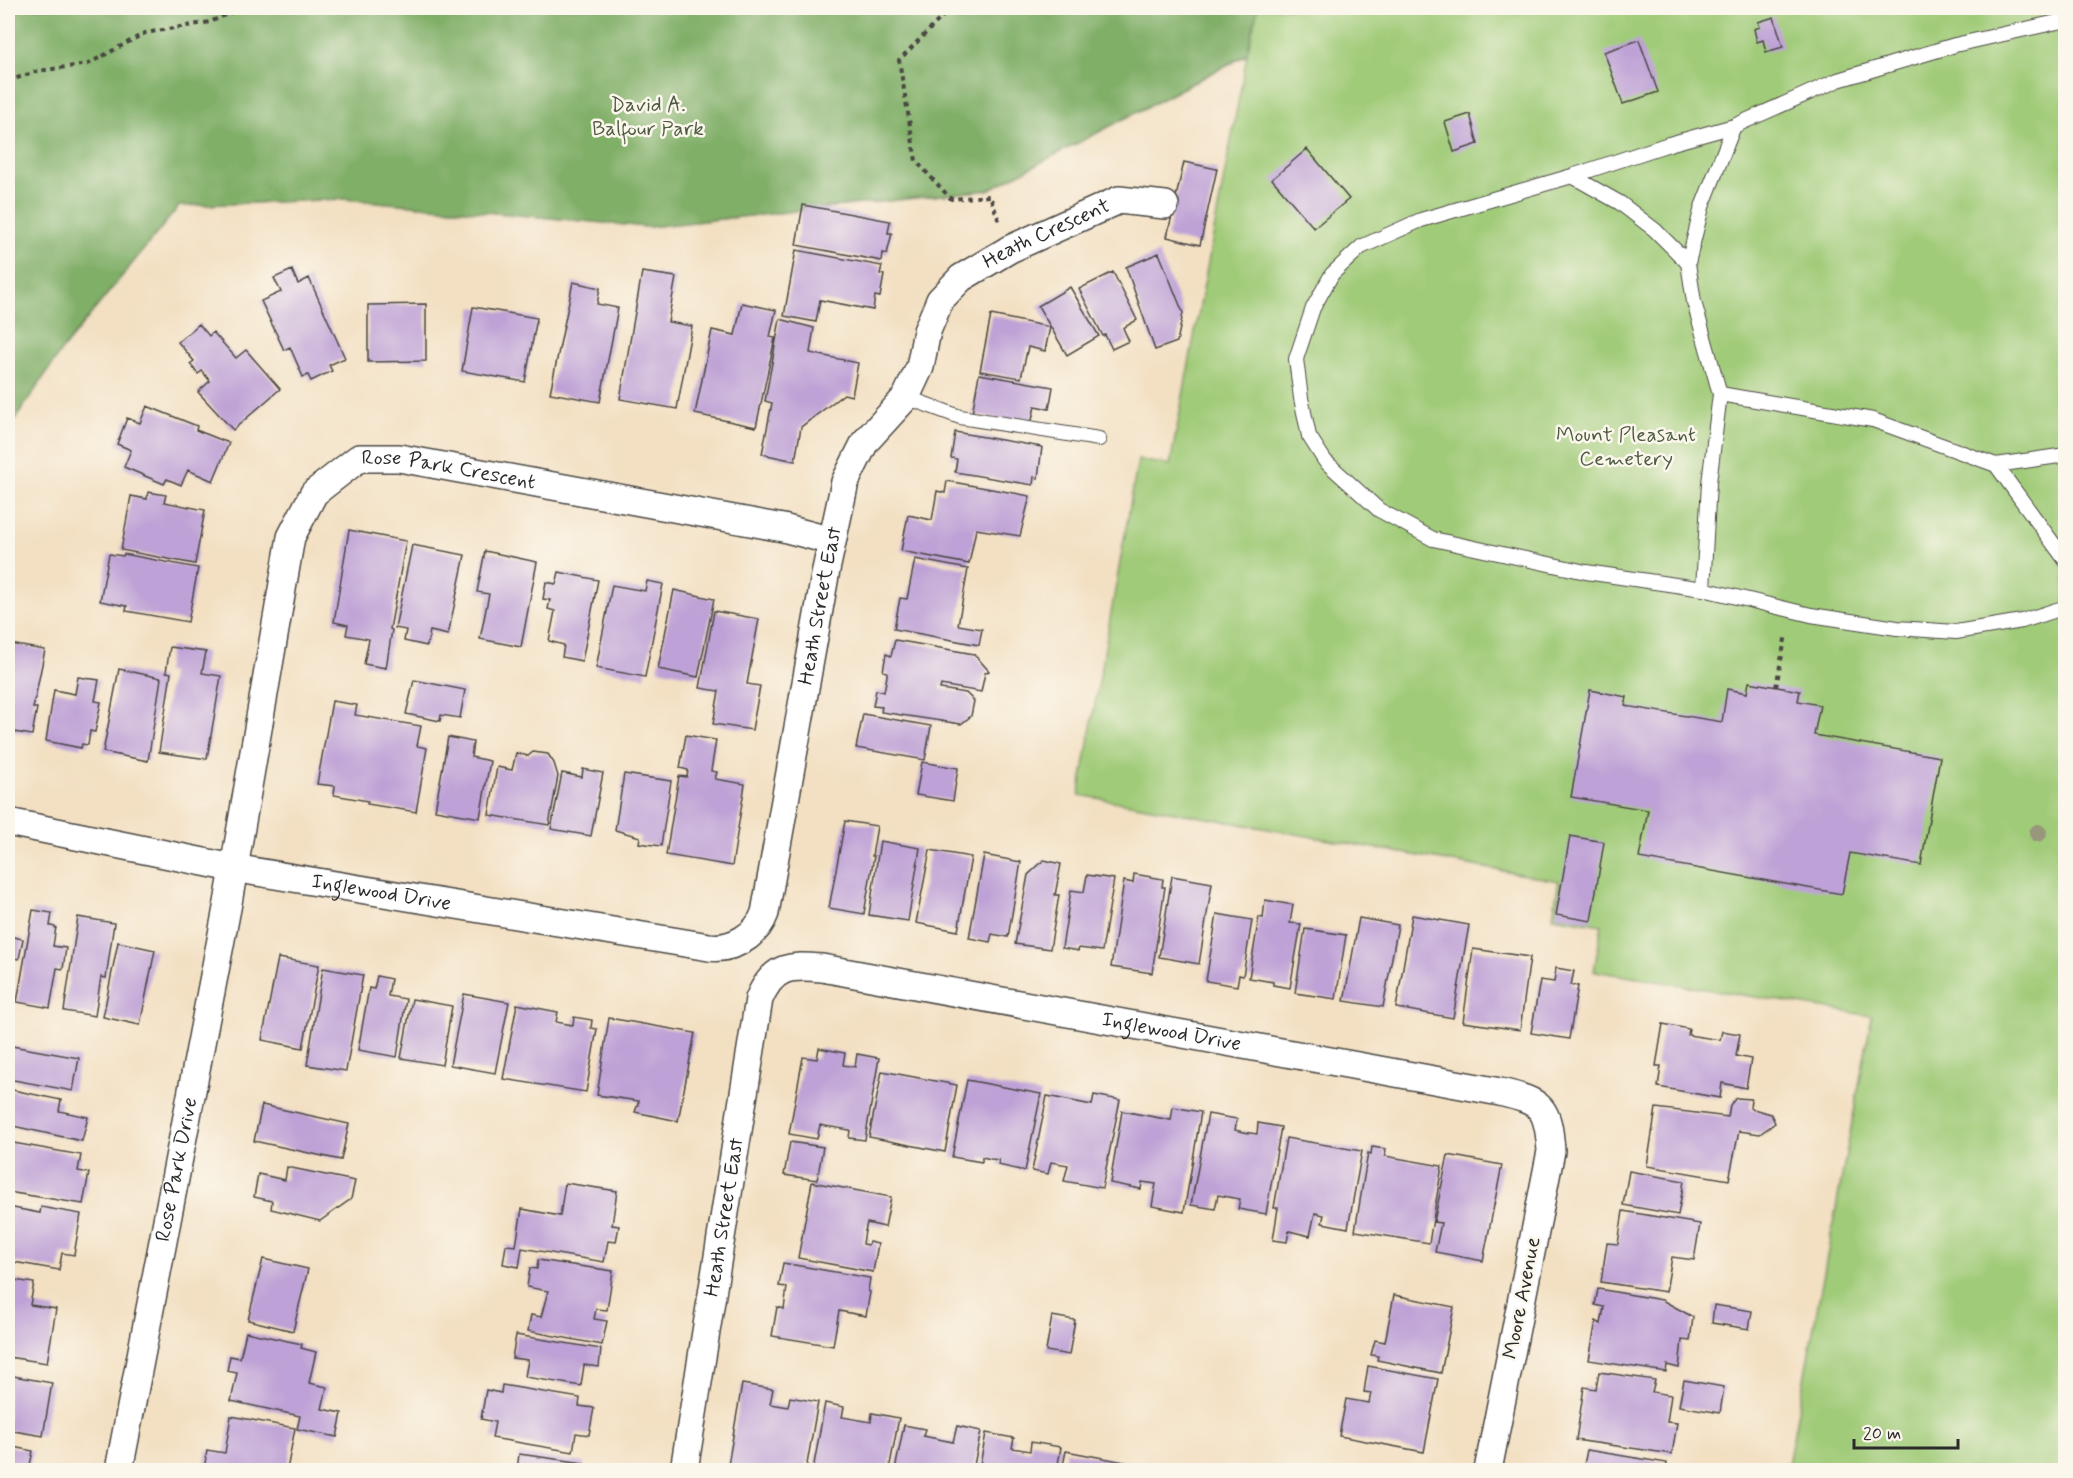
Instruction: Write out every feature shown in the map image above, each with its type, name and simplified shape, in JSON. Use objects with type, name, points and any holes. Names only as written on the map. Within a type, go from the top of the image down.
[{"type":"street","name":"Heath Crescent","points":[[940,300],[961,278],[1010,249],[1119,200],[1165,205]]},
{"type":"street","name":"Heath Street East","points":[[753,932],[760,925],[765,913],[832,541],[845,482],[864,442],[906,397],[920,367],[927,331],[940,300]]},
{"type":"street","name":"Rose Park Crescent","points":[[233,868],[291,537],[314,493],[359,458],[399,458],[783,528],[832,541]]},
{"type":"street","name":"Inglewood Drive","points":[[8,822],[233,868],[715,948],[733,945],[753,932]]},
{"type":"street","name":"Rose Park Drive","points":[[119,1470],[225,921],[233,868]]},
{"type":"street","name":"Inglewood Drive","points":[[781,969],[799,966],[822,968],[1500,1092],[1529,1099],[1540,1108],[1549,1126]]},
{"type":"street","name":"Heath Street East","points":[[684,1470],[759,999],[765,984],[781,969]]},
{"type":"street","name":"Moore Avenue","points":[[1488,1470],[1551,1151],[1549,1126]]},
{"type":"lane","points":[[2066,20],[1955,45],[1838,80],[1734,126],[1421,220],[1361,247],[1332,274],[1313,308],[1296,359],[1301,398],[1310,436],[1325,461],[1379,510],[1433,539],[1586,572],[1703,589],[1811,615],[1897,628],[1956,632],[2022,621],[2066,607]]},
{"type":"lane","points":[[1703,589],[1709,483],[1720,394],[1694,302],[1688,263],[1702,207],[1734,126]]},
{"type":"lane","points":[[1572,176],[1620,203],[1655,230],[1688,263]]},
{"type":"lane","points":[[1720,394],[1873,420],[1996,465],[2066,455]]},
{"type":"lane","points":[[906,397],[960,417],[1099,439]]},
{"type":"lane","points":[[1996,465],[2066,561]]},
{"type":"path","points":[[8,81],[38,70],[88,64],[146,33],[210,22],[241,8]]},
{"type":"path","points":[[951,8],[899,60],[916,161],[951,199],[990,196],[1010,249]]},
{"type":"path","points":[[1776,687],[1786,633]]},
{"type":"green space","name":"Mount Pleasant Cemetery","points":[[8,8],[2065,8],[2065,1470],[1787,1470],[1872,1016],[1594,971],[1602,925],[1553,917],[1559,881],[1079,795],[1138,460],[1170,465],[1247,55],[988,190],[648,227],[345,199],[179,206],[61,351],[8,430]]},
{"type":"green space","name":"David A. Balfour Park","points":[[8,8],[1258,8],[1247,54],[988,190],[648,227],[345,199],[179,206],[61,351],[8,430]]},
{"type":"building","points":[[1774,17],[1783,47],[1766,52],[1763,40],[1757,42],[1754,29],[1760,27],[1758,22]]},
{"type":"building","points":[[1639,40],[1658,92],[1623,104],[1604,52]]},
{"type":"building","points":[[1470,114],[1478,144],[1454,152],[1445,122]]},
{"type":"building","points":[[1307,149],[1349,199],[1314,228],[1272,179]]},
{"type":"building","points":[[1184,162],[1217,169],[1200,245],[1167,237]]},
{"type":"building","points":[[803,205],[890,221],[888,233],[892,233],[887,254],[883,253],[882,261],[796,245]]},
{"type":"building","points":[[796,250],[882,266],[880,274],[884,275],[880,297],[875,296],[873,310],[820,300],[816,322],[784,316]]},
{"type":"building","points":[[1159,253],[1183,313],[1177,342],[1155,350],[1126,267]]},
{"type":"building","points":[[292,270],[298,284],[309,278],[345,358],[329,365],[332,371],[311,381],[308,375],[303,377],[290,347],[284,350],[261,301],[281,292],[274,278]]},
{"type":"building","points":[[642,272],[676,277],[668,322],[692,326],[677,409],[620,399]]},
{"type":"building","points":[[1113,272],[1137,320],[1123,328],[1129,341],[1112,349],[1079,289]]},
{"type":"building","points":[[573,282],[600,288],[597,304],[618,308],[600,402],[550,393]]},
{"type":"building","points":[[1070,287],[1099,336],[1067,355],[1038,306]]},
{"type":"building","points":[[742,303],[776,310],[770,337],[775,338],[756,427],[695,414],[712,330],[735,335]]},
{"type":"building","points":[[426,304],[426,361],[368,362],[368,305]]},
{"type":"building","points":[[473,307],[537,318],[525,382],[462,371]]},
{"type":"building","points":[[991,315],[1050,327],[1045,351],[1028,347],[1021,378],[980,371]]},
{"type":"building","points":[[780,319],[814,328],[810,353],[858,363],[852,396],[844,394],[801,427],[795,461],[762,454],[772,403],[765,401]]},
{"type":"building","points":[[199,324],[209,336],[213,332],[236,358],[246,350],[280,389],[233,430],[198,392],[210,381],[202,371],[198,374],[190,364],[194,361],[178,342]]},
{"type":"building","points":[[979,374],[1053,387],[1049,409],[1035,406],[1031,425],[972,414]]},
{"type":"building","points":[[147,406],[197,426],[196,430],[229,443],[213,481],[188,470],[181,485],[167,479],[164,484],[124,467],[131,450],[117,444],[127,418],[140,423]]},
{"type":"building","points":[[955,432],[1042,447],[1038,478],[1034,477],[1033,485],[955,472],[957,459],[951,458]]},
{"type":"building","points":[[947,481],[1030,496],[1020,536],[976,529],[969,564],[901,551],[908,515],[932,520],[937,491],[945,493]]},
{"type":"building","points":[[148,492],[166,495],[164,502],[205,510],[195,564],[121,550],[131,496],[147,499]]},
{"type":"building","points":[[349,530],[406,541],[390,629],[392,630],[386,668],[364,664],[369,639],[346,635],[348,625],[334,622]]},
{"type":"building","points":[[412,545],[465,555],[448,635],[430,631],[427,646],[404,641],[406,630],[395,628]]},
{"type":"building","points":[[485,551],[537,562],[521,647],[480,639],[489,594],[477,592]]},
{"type":"building","points":[[109,554],[123,556],[124,554],[198,568],[188,622],[126,611],[127,606],[100,601]]},
{"type":"building","points":[[915,559],[968,569],[958,625],[982,629],[979,645],[894,629],[900,598],[907,599]]},
{"type":"building","points":[[559,572],[598,580],[582,661],[562,657],[564,645],[549,641],[555,611],[548,609],[550,600],[543,599],[546,582],[556,584]]},
{"type":"building","points":[[647,581],[663,584],[645,677],[596,668],[612,585],[645,591]]},
{"type":"building","points":[[674,590],[714,599],[698,677],[658,669]]},
{"type":"building","points":[[714,611],[759,619],[747,684],[760,686],[752,730],[713,724],[719,691],[700,688]]},
{"type":"building","points":[[895,640],[974,654],[989,671],[985,673],[981,692],[941,685],[940,689],[966,693],[974,701],[971,716],[961,724],[881,712],[882,707],[873,706],[876,690],[884,692],[887,676],[887,672],[883,671],[886,654],[891,656]]},
{"type":"building","points":[[10,644],[45,650],[33,708],[37,708],[32,735],[8,731]]},
{"type":"building","points":[[170,647],[206,652],[202,673],[221,676],[207,759],[159,752],[171,673],[166,672]]},
{"type":"building","points":[[119,669],[161,678],[148,761],[103,752]]},
{"type":"building","points":[[78,677],[99,680],[95,701],[101,702],[95,732],[90,731],[88,745],[82,744],[81,748],[46,741],[54,690],[75,694]]},
{"type":"building","points":[[414,680],[465,690],[460,718],[441,715],[440,721],[406,714]]},
{"type":"building","points":[[1749,682],[1800,691],[1798,701],[1820,705],[1814,735],[1940,757],[1921,865],[1850,853],[1842,894],[1639,858],[1648,810],[1571,797],[1590,690],[1627,697],[1625,706],[1722,722],[1727,689],[1747,693]]},
{"type":"building","points":[[332,701],[357,705],[355,715],[421,726],[417,746],[427,748],[416,812],[367,804],[368,801],[334,795],[335,786],[317,784]]},
{"type":"building","points":[[863,714],[931,726],[925,760],[856,748]]},
{"type":"building","points":[[686,735],[716,740],[711,771],[717,772],[715,779],[745,784],[732,866],[666,855],[679,776],[687,777],[688,770],[680,768]]},
{"type":"building","points":[[448,737],[473,742],[471,757],[490,761],[480,818],[435,810]]},
{"type":"building","points":[[533,752],[548,754],[558,776],[549,825],[489,815],[497,767],[512,770],[516,753],[528,756]]},
{"type":"building","points":[[922,762],[958,768],[953,801],[916,795]]},
{"type":"building","points":[[583,769],[603,773],[591,836],[551,829],[562,773],[582,777]]},
{"type":"building","points":[[624,774],[671,781],[661,846],[639,843],[640,837],[615,830]]},
{"type":"building","points":[[845,821],[877,826],[864,914],[829,908]]},
{"type":"building","points":[[1570,836],[1604,842],[1591,921],[1556,915]]},
{"type":"building","points":[[880,841],[920,848],[908,921],[869,915]]},
{"type":"building","points":[[930,850],[971,857],[958,931],[916,923]]},
{"type":"building","points":[[984,855],[1021,862],[1008,937],[992,934],[990,942],[969,938]]},
{"type":"building","points":[[1044,860],[1061,864],[1055,895],[1059,895],[1050,949],[1015,944],[1028,875]]},
{"type":"building","points":[[1134,874],[1163,879],[1162,887],[1165,887],[1152,973],[1111,967],[1124,881],[1133,883]]},
{"type":"building","points":[[1087,875],[1114,879],[1102,951],[1062,948],[1071,890],[1084,892]]},
{"type":"building","points":[[1172,876],[1212,883],[1199,964],[1159,957]]},
{"type":"building","points":[[1265,900],[1293,905],[1290,923],[1301,924],[1290,988],[1273,985],[1273,982],[1249,978],[1259,917],[1263,918]]},
{"type":"building","points":[[33,910],[52,913],[50,926],[56,927],[53,946],[66,948],[63,969],[57,968],[50,1008],[17,1002]]},
{"type":"building","points":[[1217,914],[1252,920],[1243,976],[1239,975],[1237,986],[1206,981]]},
{"type":"building","points":[[1412,915],[1469,925],[1453,1018],[1396,1008]]},
{"type":"building","points":[[78,917],[114,923],[106,978],[101,977],[95,1016],[64,1011]]},
{"type":"building","points":[[1359,918],[1398,925],[1383,1007],[1344,1001]]},
{"type":"building","points":[[1305,929],[1346,935],[1336,999],[1295,993]]},
{"type":"building","points":[[8,936],[23,939],[19,959],[13,958],[9,983]]},
{"type":"building","points":[[118,942],[155,950],[140,1025],[103,1017]]},
{"type":"building","points":[[1473,949],[1530,957],[1520,1030],[1463,1022]]},
{"type":"building","points":[[278,958],[319,965],[303,1048],[262,1040]]},
{"type":"building","points":[[323,968],[363,975],[346,1071],[307,1065]]},
{"type":"building","points":[[1556,968],[1574,971],[1571,985],[1578,986],[1569,1039],[1531,1033],[1540,980],[1554,982]]},
{"type":"building","points":[[377,976],[391,979],[388,996],[406,999],[397,1057],[358,1050],[369,988],[374,989]]},
{"type":"building","points":[[464,994],[509,1002],[495,1073],[450,1065]]},
{"type":"building","points":[[412,999],[452,1006],[442,1065],[401,1058]]},
{"type":"building","points":[[517,1004],[558,1012],[556,1022],[573,1025],[574,1017],[592,1020],[591,1028],[597,1029],[586,1092],[503,1079]]},
{"type":"building","points":[[609,1018],[695,1033],[678,1121],[635,1112],[639,1101],[597,1095]]},
{"type":"building","points":[[1663,1024],[1689,1029],[1688,1035],[1720,1040],[1722,1031],[1740,1034],[1736,1056],[1751,1059],[1746,1088],[1722,1083],[1720,1098],[1658,1087],[1661,1066],[1656,1066]]},
{"type":"building","points":[[12,1046],[79,1058],[73,1091],[8,1079]]},
{"type":"building","points":[[819,1048],[845,1053],[843,1065],[855,1067],[857,1054],[879,1058],[865,1140],[849,1138],[850,1130],[820,1125],[817,1139],[789,1134],[803,1057],[817,1059]]},
{"type":"building","points":[[882,1071],[957,1085],[945,1152],[869,1137]]},
{"type":"building","points":[[967,1080],[1041,1094],[1025,1171],[998,1165],[999,1160],[982,1157],[982,1162],[952,1157]]},
{"type":"building","points":[[8,1089],[61,1100],[59,1111],[88,1117],[82,1141],[8,1125]]},
{"type":"building","points":[[1094,1095],[1120,1100],[1102,1188],[1064,1181],[1068,1165],[1051,1162],[1048,1174],[1032,1171],[1047,1096],[1092,1105]]},
{"type":"building","points":[[1736,1098],[1751,1099],[1750,1108],[1771,1114],[1775,1123],[1760,1134],[1739,1131],[1729,1180],[1647,1166],[1656,1108],[1728,1117],[1730,1105]]},
{"type":"building","points":[[262,1105],[349,1124],[341,1160],[254,1141]]},
{"type":"building","points":[[1173,1107],[1201,1112],[1184,1212],[1152,1206],[1156,1184],[1142,1182],[1141,1189],[1110,1183],[1122,1111],[1171,1120]]},
{"type":"building","points":[[1208,1114],[1237,1119],[1235,1130],[1243,1132],[1257,1134],[1258,1123],[1281,1127],[1266,1214],[1238,1209],[1240,1199],[1218,1195],[1215,1209],[1191,1205]]},
{"type":"building","points":[[1286,1138],[1362,1151],[1348,1228],[1322,1223],[1324,1215],[1315,1213],[1310,1236],[1289,1231],[1287,1242],[1273,1240],[1278,1208],[1274,1208]]},
{"type":"building","points":[[8,1142],[81,1155],[78,1171],[89,1173],[83,1204],[8,1192]]},
{"type":"building","points":[[790,1142],[823,1147],[817,1180],[784,1175]]},
{"type":"building","points":[[1372,1147],[1386,1149],[1385,1156],[1442,1166],[1429,1243],[1355,1231],[1368,1153],[1371,1154]]},
{"type":"building","points":[[1448,1155],[1502,1165],[1483,1261],[1435,1252],[1441,1223],[1434,1222]]},
{"type":"building","points":[[287,1167],[355,1181],[351,1199],[320,1221],[271,1209],[272,1201],[254,1197],[258,1174],[285,1180]]},
{"type":"building","points":[[1629,1171],[1684,1181],[1678,1215],[1623,1205]]},
{"type":"building","points":[[812,1182],[891,1197],[885,1227],[867,1223],[865,1231],[863,1244],[868,1245],[869,1242],[878,1244],[873,1272],[798,1258]]},
{"type":"building","points":[[565,1183],[617,1191],[612,1225],[619,1226],[616,1242],[608,1241],[604,1262],[522,1248],[519,1267],[503,1264],[506,1245],[516,1246],[522,1209],[560,1216]]},
{"type":"building","points":[[8,1207],[40,1213],[41,1207],[81,1214],[74,1255],[62,1253],[59,1270],[8,1261]]},
{"type":"building","points":[[1623,1211],[1700,1224],[1694,1260],[1672,1257],[1666,1292],[1601,1282],[1607,1243],[1618,1244]]},
{"type":"building","points":[[263,1259],[308,1269],[293,1331],[248,1320]]},
{"type":"building","points":[[538,1260],[613,1271],[607,1310],[596,1309],[594,1319],[607,1321],[602,1345],[528,1331],[531,1315],[541,1317],[548,1291],[527,1287],[530,1268],[537,1269]]},
{"type":"building","points":[[783,1263],[870,1278],[866,1316],[839,1311],[833,1346],[772,1336],[777,1307],[784,1309],[787,1287],[779,1286]]},
{"type":"building","points":[[8,1279],[34,1283],[30,1305],[56,1309],[47,1363],[8,1357]]},
{"type":"building","points":[[1598,1289],[1662,1300],[1693,1317],[1690,1341],[1682,1340],[1679,1368],[1667,1365],[1666,1372],[1589,1360],[1596,1321],[1601,1324],[1604,1307],[1595,1305]]},
{"type":"building","points":[[1394,1295],[1454,1307],[1441,1373],[1377,1360],[1378,1356],[1371,1355],[1375,1340],[1385,1342]]},
{"type":"building","points":[[1714,1305],[1752,1311],[1749,1329],[1712,1323]]},
{"type":"building","points":[[1052,1316],[1075,1320],[1069,1355],[1046,1351]]},
{"type":"building","points":[[246,1332],[302,1344],[301,1348],[316,1352],[309,1383],[327,1387],[322,1409],[342,1413],[337,1437],[297,1429],[300,1416],[231,1401],[237,1373],[227,1371],[230,1356],[240,1358]]},
{"type":"building","points":[[516,1335],[601,1349],[599,1367],[584,1365],[581,1386],[525,1377],[528,1360],[512,1358]]},
{"type":"building","points":[[1368,1366],[1438,1379],[1424,1452],[1339,1436],[1346,1399],[1369,1403],[1371,1393],[1364,1392]]},
{"type":"building","points":[[1599,1372],[1655,1380],[1652,1392],[1671,1395],[1667,1422],[1677,1423],[1672,1454],[1576,1440],[1584,1387],[1596,1389]]},
{"type":"building","points":[[8,1375],[52,1383],[43,1436],[8,1430]]},
{"type":"building","points":[[1684,1380],[1724,1387],[1720,1413],[1679,1406]]},
{"type":"building","points":[[742,1384],[773,1389],[770,1404],[788,1407],[790,1397],[818,1402],[806,1470],[760,1470],[728,1465]]},
{"type":"building","points":[[502,1385],[580,1398],[579,1406],[594,1408],[589,1435],[576,1433],[573,1452],[492,1438],[495,1422],[481,1419],[486,1390],[501,1393]]},
{"type":"building","points":[[825,1403],[844,1407],[842,1417],[871,1422],[872,1413],[899,1418],[889,1470],[813,1470]]},
{"type":"building","points":[[231,1416],[295,1428],[287,1470],[204,1470],[207,1450],[225,1453]]},
{"type":"building","points":[[904,1425],[925,1429],[923,1436],[953,1442],[957,1426],[981,1431],[973,1470],[895,1470]]},
{"type":"building","points":[[986,1433],[1014,1438],[1012,1448],[1030,1451],[1031,1442],[1061,1447],[1057,1470],[979,1470]]},
{"type":"building","points":[[8,1446],[33,1451],[29,1470],[8,1470]]},
{"type":"building","points":[[1587,1450],[1667,1463],[1666,1470],[1583,1470]]},
{"type":"building","points":[[1066,1451],[1162,1469],[1162,1470],[1062,1470]]},
{"type":"building","points":[[519,1454],[584,1463],[583,1470],[517,1470]]}]
